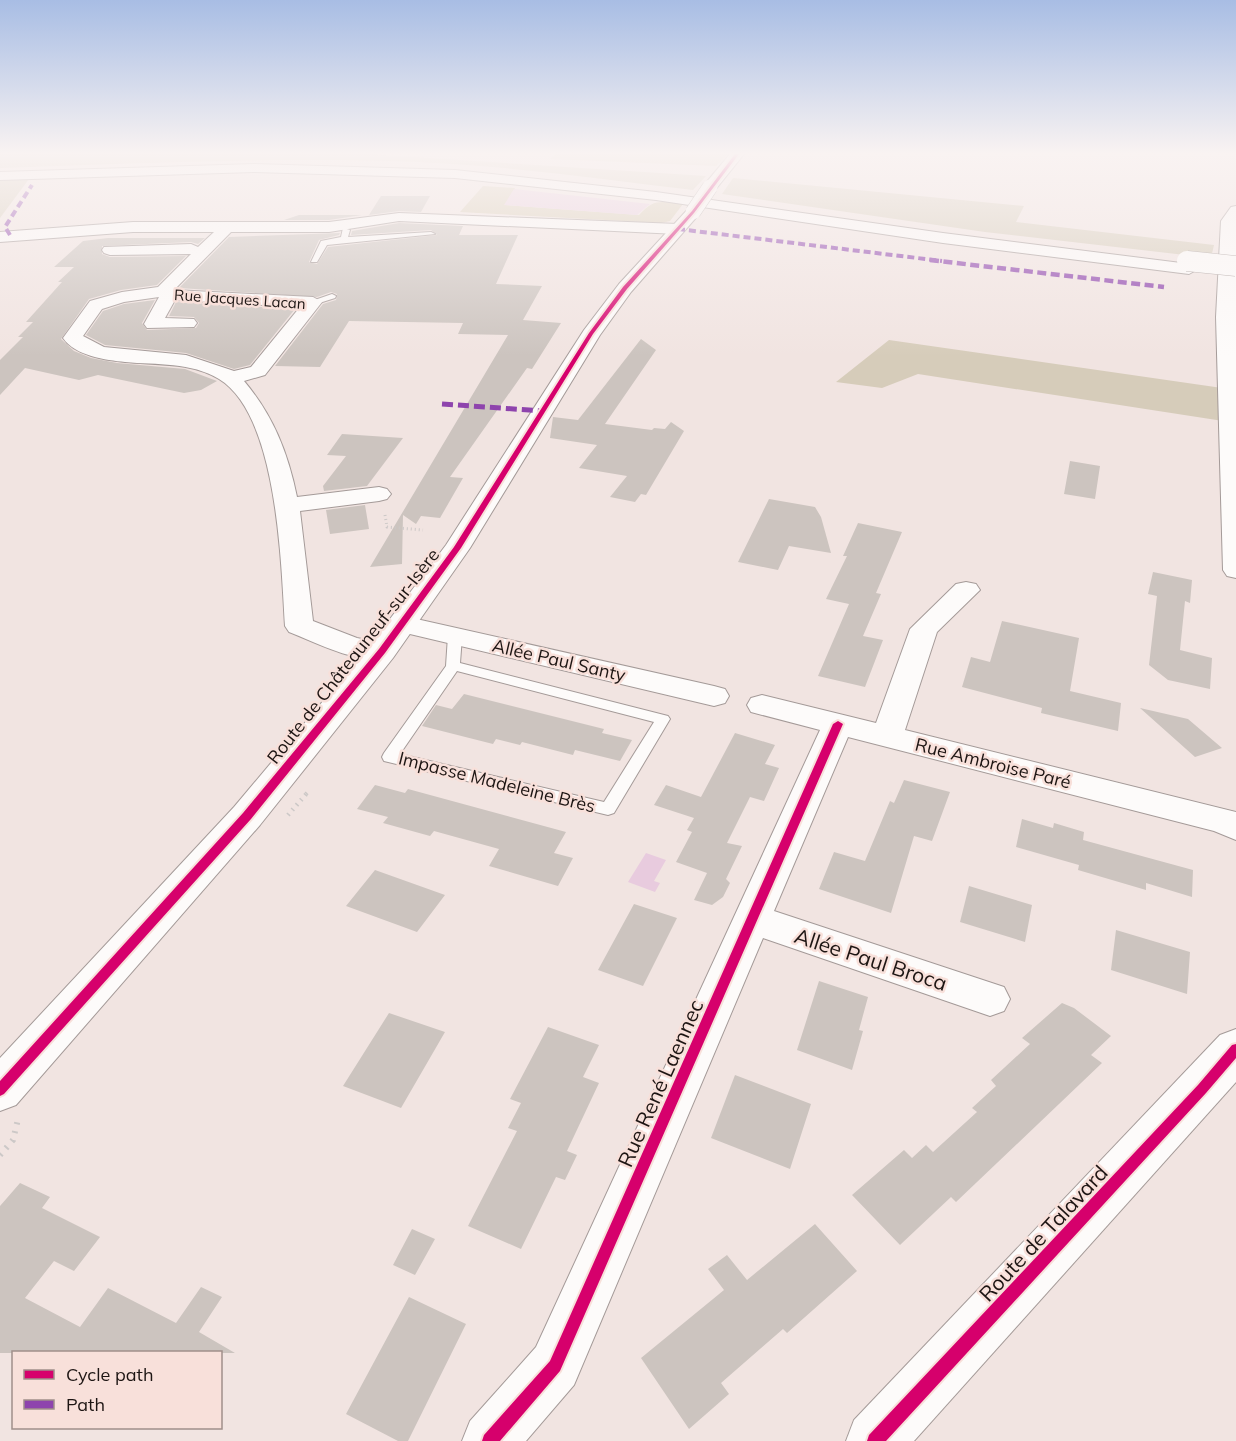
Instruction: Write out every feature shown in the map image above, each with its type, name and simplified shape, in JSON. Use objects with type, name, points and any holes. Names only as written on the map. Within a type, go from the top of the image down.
[{"type":"main road","name":"Route de Châteauneuf-sur-Isère","points":[[0,1090],[247,816],[382,651],[457,548],[591,334],[625,288],[685,221]]},
{"type":"main road","points":[[827,221],[954,240],[1188,265],[1236,266]]},
{"type":"main road","points":[[873,221],[1188,265],[1236,274]]},
{"type":"main road","name":"Route de Talavard","points":[[875,1441],[1236,1049]]},
{"type":"street","points":[[0,237],[133,227],[346,232],[373,221]]},
{"type":"street","points":[[1228,221],[1225,317],[1236,570]]},
{"type":"street","points":[[188,322],[153,324],[166,293],[204,249],[225,229]]},
{"type":"street","points":[[110,250],[204,249]]},
{"type":"street","name":"Rue Jacques Lacan","points":[[166,293],[313,302],[258,370],[231,378],[188,361],[88,351],[72,338],[96,304],[122,297],[166,293]]},
{"type":"street","points":[[231,378],[266,425],[288,505],[299,626],[351,646],[382,651]]},
{"type":"street","points":[[288,505],[379,494]]},
{"type":"street","points":[[887,737],[924,629],[966,590]]},
{"type":"street","name":"Allée Paul Santy","points":[[402,624],[714,696]]},
{"type":"street","name":"Rue Ambroise Paré","points":[[762,705],[1232,823]]},
{"type":"street","name":"Rue René Laennec","points":[[490,1441],[555,1366],[838,724]]},
{"type":"street","name":"Allée Paul Broca","points":[[752,919],[990,999]]},
{"type":"lane","points":[[314,260],[324,243],[346,232],[430,234]]},
{"type":"lane","points":[[313,302],[332,296]]},
{"type":"lane","points":[[453,666],[455,636]]},
{"type":"lane","name":"Impasse Madeleine Brès","points":[[453,666],[663,719],[608,809],[390,757],[453,666]]},
{"type":"path","points":[[379,494],[387,527],[423,530]]},
{"type":"shaded area","points":[[629,221],[669,221],[661,223]]},
{"type":"shaded area","points":[[911,221],[1016,221],[1214,245],[1211,258]]},
{"type":"shaded area","points":[[889,340],[1222,388],[1236,423],[918,374],[882,388],[836,382]]},
{"type":"shaded area","points":[[646,853],[666,860],[654,881],[660,883],[655,892],[628,882]]},
{"type":"building","points":[[399,223],[463,226],[459,235],[518,235],[496,284],[542,286],[523,320],[561,323],[532,369],[527,368],[450,477],[463,478],[440,518],[421,516],[416,524],[403,515],[402,564],[370,567],[508,335],[458,334],[463,323],[349,321],[320,367],[275,366],[323,304],[336,300],[337,294],[331,292],[317,297],[179,288],[229,237],[340,233],[319,240],[309,262],[317,264],[328,247],[437,235],[431,230],[351,235],[352,231]]},
{"type":"building","points":[[108,238],[205,238],[198,244],[191,242],[102,246],[102,254],[110,257],[186,256],[157,285],[121,290],[89,299],[61,339],[74,351],[91,358],[117,363],[185,369],[217,381],[201,390],[184,393],[98,375],[79,380],[25,368],[0,395],[0,360],[23,337],[18,337],[33,322],[26,322],[62,282],[58,282],[74,267],[54,267],[83,241]]},
{"type":"building","points":[[155,300],[142,323],[147,330],[196,328],[199,323],[194,317],[169,316],[176,302],[295,309],[250,365],[234,369],[186,353],[105,345],[86,335],[103,311],[124,304]]},
{"type":"building","points":[[641,339],[656,350],[605,424],[652,430],[654,428],[665,429],[671,422],[684,431],[646,495],[641,494],[635,502],[610,497],[627,476],[579,468],[597,445],[550,438],[553,417],[578,420]]},
{"type":"building","points":[[342,434],[403,438],[367,486],[324,491],[323,486],[346,456],[327,455]]},
{"type":"building","points":[[1070,461],[1100,466],[1095,499],[1064,494]]},
{"type":"building","points":[[769,499],[815,507],[821,517],[831,553],[789,546],[778,570],[738,562]]},
{"type":"building","points":[[365,505],[369,529],[330,534],[326,510]]},
{"type":"building","points":[[858,523],[902,532],[876,593],[881,594],[863,636],[883,640],[865,687],[818,676],[849,604],[826,599],[847,556],[843,556]]},
{"type":"building","points":[[1153,572],[1192,580],[1190,603],[1185,601],[1180,650],[1212,658],[1210,689],[1168,680],[1149,665],[1157,596],[1148,594]]},
{"type":"building","points":[[1002,621],[1079,638],[1070,691],[1121,703],[1118,731],[1041,713],[1042,708],[962,687],[971,657],[990,662]]},
{"type":"building","points":[[464,694],[604,729],[602,733],[632,740],[620,761],[575,750],[573,755],[522,742],[520,745],[496,739],[493,744],[422,726],[436,705],[452,709]]},
{"type":"building","points":[[1140,708],[1188,719],[1222,748],[1195,757]]},
{"type":"building","points":[[735,733],[775,745],[765,764],[779,768],[764,801],[750,797],[727,843],[742,846],[726,879],[730,883],[723,897],[712,905],[694,900],[707,873],[676,862],[692,832],[687,830],[694,818],[654,805],[666,785],[701,797]]},
{"type":"building","points":[[904,780],[950,792],[932,841],[914,836],[891,913],[819,889],[834,852],[865,861],[890,801],[894,803]]},
{"type":"building","points":[[375,785],[405,793],[408,789],[566,832],[554,853],[573,858],[558,886],[489,866],[499,849],[434,831],[430,836],[383,823],[388,817],[357,809]]},
{"type":"building","points":[[1022,819],[1053,828],[1054,823],[1084,832],[1083,840],[1193,870],[1192,897],[1146,883],[1146,890],[1078,870],[1079,865],[1016,847]]},
{"type":"building","points":[[375,870],[445,895],[417,932],[346,906]]},
{"type":"building","points":[[969,886],[1032,905],[1025,942],[960,922]]},
{"type":"building","points":[[634,904],[677,918],[643,986],[598,970]]},
{"type":"building","points":[[1116,930],[1190,952],[1187,994],[1111,970]]},
{"type":"building","points":[[819,981],[868,997],[859,1030],[863,1031],[852,1070],[797,1050]]},
{"type":"building","points":[[1062,1003],[1074,1008],[1111,1036],[1091,1055],[1102,1063],[956,1202],[951,1197],[900,1245],[852,1195],[904,1150],[912,1158],[926,1145],[933,1152],[977,1112],[972,1108],[996,1086],[991,1080],[1030,1044],[1022,1038]]},
{"type":"building","points":[[389,1013],[445,1032],[401,1108],[343,1086]]},
{"type":"building","points":[[548,1027],[599,1045],[583,1077],[599,1083],[567,1151],[577,1155],[565,1180],[556,1177],[521,1249],[468,1226],[517,1131],[508,1128],[521,1103],[510,1099]]},
{"type":"building","points":[[735,1075],[811,1104],[790,1169],[711,1138]]},
{"type":"building","points":[[20,1183],[50,1197],[42,1208],[100,1237],[74,1271],[54,1261],[25,1298],[80,1327],[108,1288],[176,1323],[201,1287],[222,1297],[199,1332],[235,1353],[222,1353],[222,1351],[12,1351],[12,1353],[0,1353],[0,1206]]},
{"type":"building","points":[[815,1224],[857,1271],[787,1333],[783,1329],[721,1383],[729,1394],[689,1429],[641,1358],[724,1290],[708,1269],[727,1255],[747,1280]]},
{"type":"building","points":[[412,1229],[435,1239],[415,1275],[393,1265]]},
{"type":"building","points":[[409,1297],[466,1324],[408,1441],[398,1441],[346,1414]]},
{"type":"marked path","points":[[9,221],[5,227],[10,235]]},
{"type":"marked path","points":[[678,229],[1164,287]]},
{"type":"marked path","points":[[442,404],[543,411]]},
{"type":"cycle path","points":[[0,1090],[247,816],[382,651],[457,548],[591,334],[625,288],[685,221]]},
{"type":"cycle path","points":[[490,1441],[555,1366],[838,724]]},
{"type":"cycle path","points":[[875,1441],[1202,1089],[1236,1049]]}]
